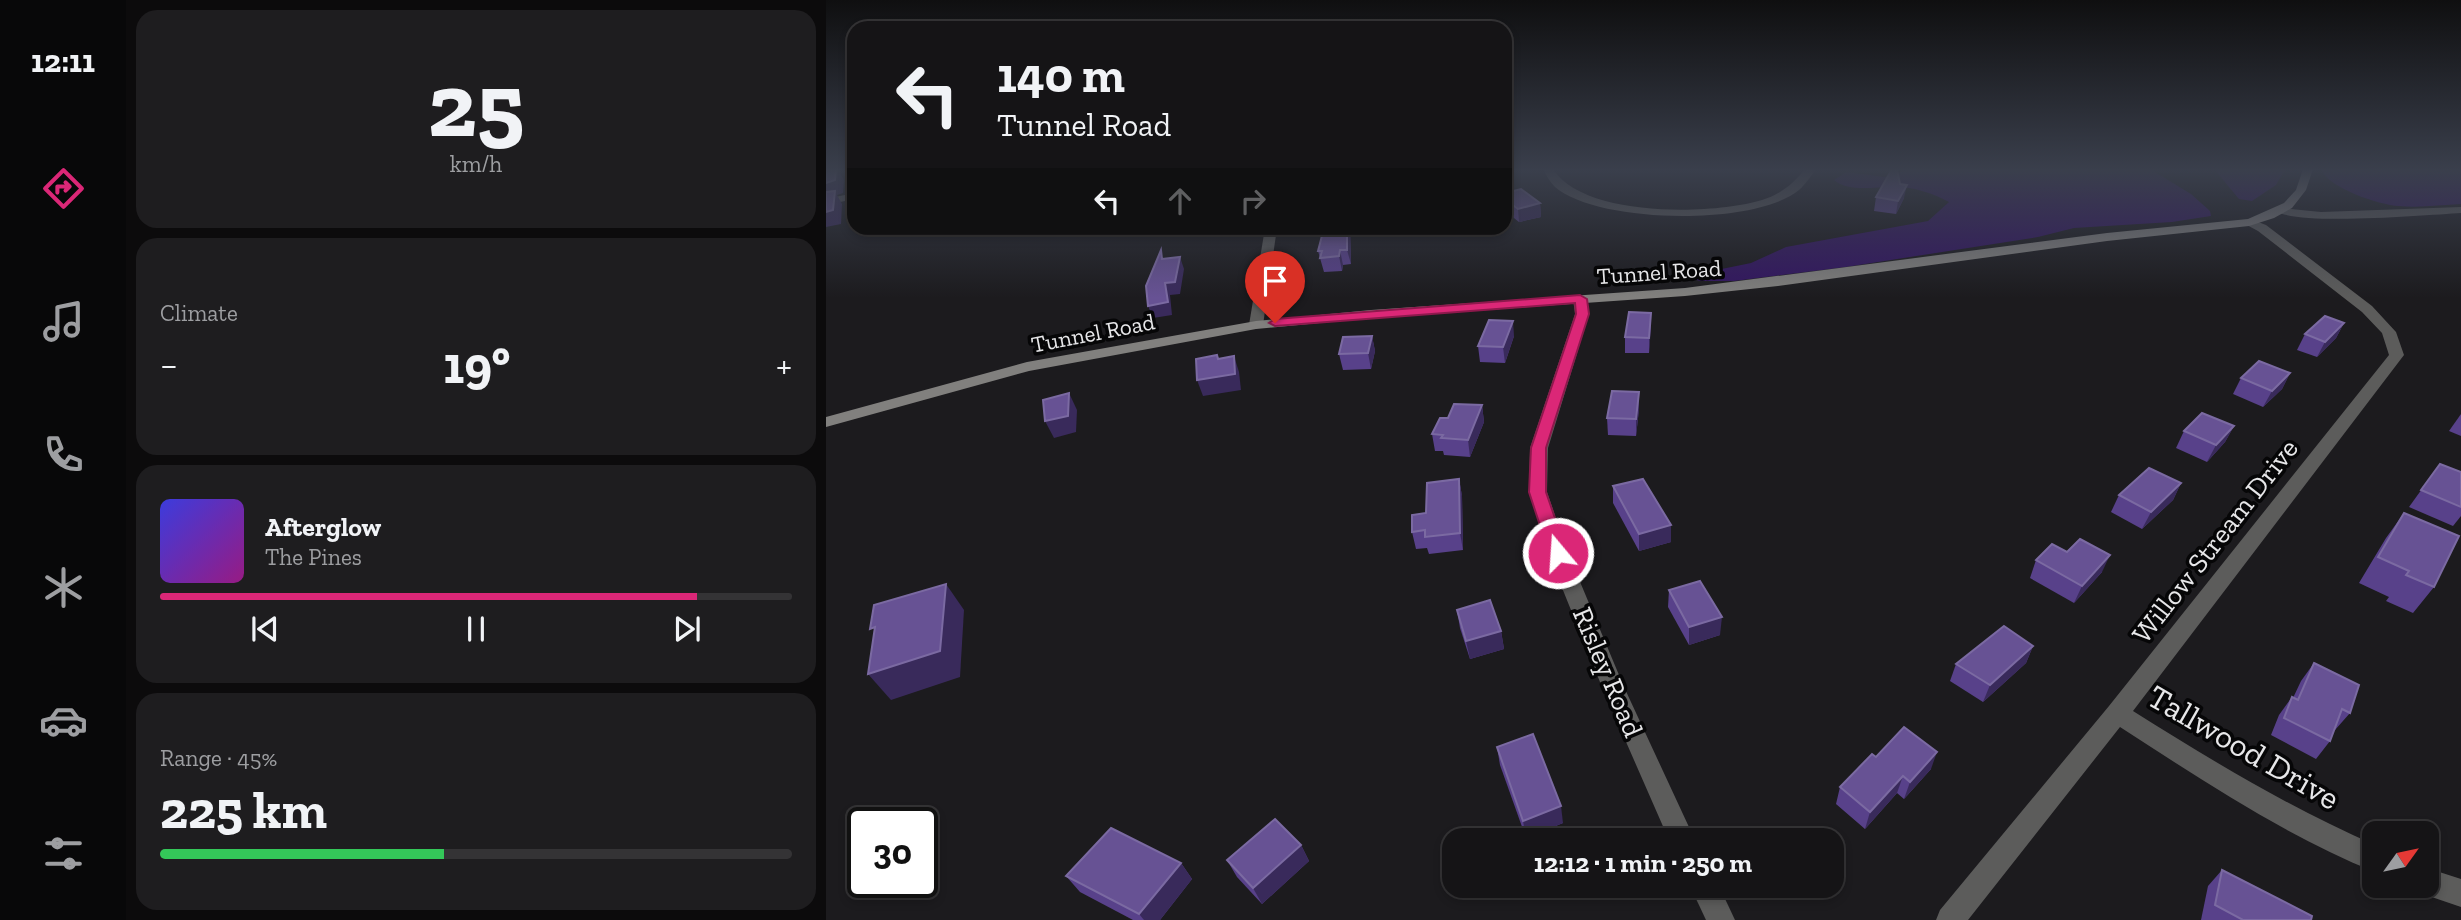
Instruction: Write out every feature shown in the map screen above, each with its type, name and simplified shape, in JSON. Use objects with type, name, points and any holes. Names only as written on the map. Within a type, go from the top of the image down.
[{"type":"main road","name":"Tunnel Road","points":[[826,422],[1027,367],[1256,325],[1778,282],[2107,237],[2249,222],[2279,212]]},
{"type":"street","points":[[1680,212],[1714,212]]},
{"type":"street","points":[[2291,212],[2321,215],[2407,212]]},
{"type":"street","name":"Willow Stream Drive","points":[[1950,920],[2117,713],[2397,355],[2389,332],[2367,309],[2262,228],[2249,222]]},
{"type":"street","points":[[1256,325],[1269,235]]},
{"type":"street","name":"Risley Road","points":[[1580,299],[1582,314],[1539,448],[1538,492],[1558,553],[1613,687],[1677,828]]},
{"type":"street","name":"Tallwood Drive","points":[[2117,713],[2230,785],[2324,836],[2362,853]]},
{"type":"street","points":[[2440,886],[2461,893]]},
{"type":"street","points":[[1710,898],[1721,920]]},
{"type":"shaded area","points":[[1938,212],[2210,212],[2211,216],[2172,222],[2074,228],[2038,237],[1846,267],[1734,281],[1692,279],[1697,274],[1751,263],[1786,247],[1928,221]]},
{"type":"building","points":[[1322,235],[1347,235],[1347,250],[1340,250],[1339,256],[1320,258],[1322,251],[1318,251]]},
{"type":"building","points":[[1161,250],[1162,259],[1180,257],[1175,282],[1165,283],[1168,302],[1148,306],[1146,286]]},
{"type":"building","points":[[1629,312],[1651,313],[1649,338],[1625,337]]},
{"type":"building","points":[[2325,316],[2344,323],[2325,342],[2305,334]]},
{"type":"building","points":[[1489,320],[1513,321],[1503,347],[1478,346]]},
{"type":"building","points":[[1372,336],[1368,353],[1339,354],[1343,337]]},
{"type":"building","points":[[1217,355],[1218,359],[1234,356],[1235,374],[1197,380],[1196,359]]},
{"type":"building","points":[[2259,361],[2290,373],[2272,391],[2241,378]]},
{"type":"building","points":[[1612,391],[1639,392],[1636,419],[1607,418]]},
{"type":"building","points":[[1069,393],[1068,416],[1045,421],[1043,400]]},
{"type":"building","points":[[1454,404],[1482,405],[1468,440],[1441,438],[1443,435],[1432,434],[1440,418],[1448,418]]},
{"type":"building","points":[[2202,413],[2234,426],[2216,445],[2184,431]]},
{"type":"building","points":[[2440,464],[2461,472],[2461,507],[2421,490]]},
{"type":"building","points":[[2149,468],[2181,483],[2151,512],[2119,495]]},
{"type":"building","points":[[1459,479],[1460,533],[1425,537],[1425,530],[1412,532],[1412,515],[1426,513],[1427,483]]},
{"type":"building","points":[[1643,479],[1671,525],[1639,534],[1613,486]]},
{"type":"building","points":[[2404,513],[2459,536],[2434,587],[2406,575],[2409,571],[2378,557]]},
{"type":"building","points":[[2080,539],[2110,555],[2082,586],[2036,560],[2052,544],[2067,552]]},
{"type":"building","points":[[1700,581],[1722,617],[1689,627],[1669,590]]},
{"type":"building","points":[[946,584],[940,651],[868,674],[875,627],[870,629],[874,605]]},
{"type":"building","points":[[1490,600],[1501,631],[1466,641],[1457,610]]},
{"type":"building","points":[[2004,626],[2033,646],[1990,685],[1956,664]]},
{"type":"building","points":[[2314,663],[2359,685],[2350,713],[2342,709],[2330,741],[2284,718],[2292,697],[2298,700]]},
{"type":"building","points":[[1904,727],[1937,752],[1910,782],[1903,776],[1870,812],[1840,787],[1872,754],[1876,757]]},
{"type":"building","points":[[1533,734],[1561,806],[1523,821],[1497,747]]},
{"type":"building","points":[[1275,819],[1301,845],[1253,888],[1227,860]]},
{"type":"building","points":[[1111,828],[1181,863],[1139,914],[1066,876]]},
{"type":"building","points":[[2222,870],[2312,916],[2311,920],[2243,920],[2215,905]]},
{"type":"route","points":[[1275,323],[1580,299],[1582,314],[1539,448],[1538,492],[1558,553]]}]
